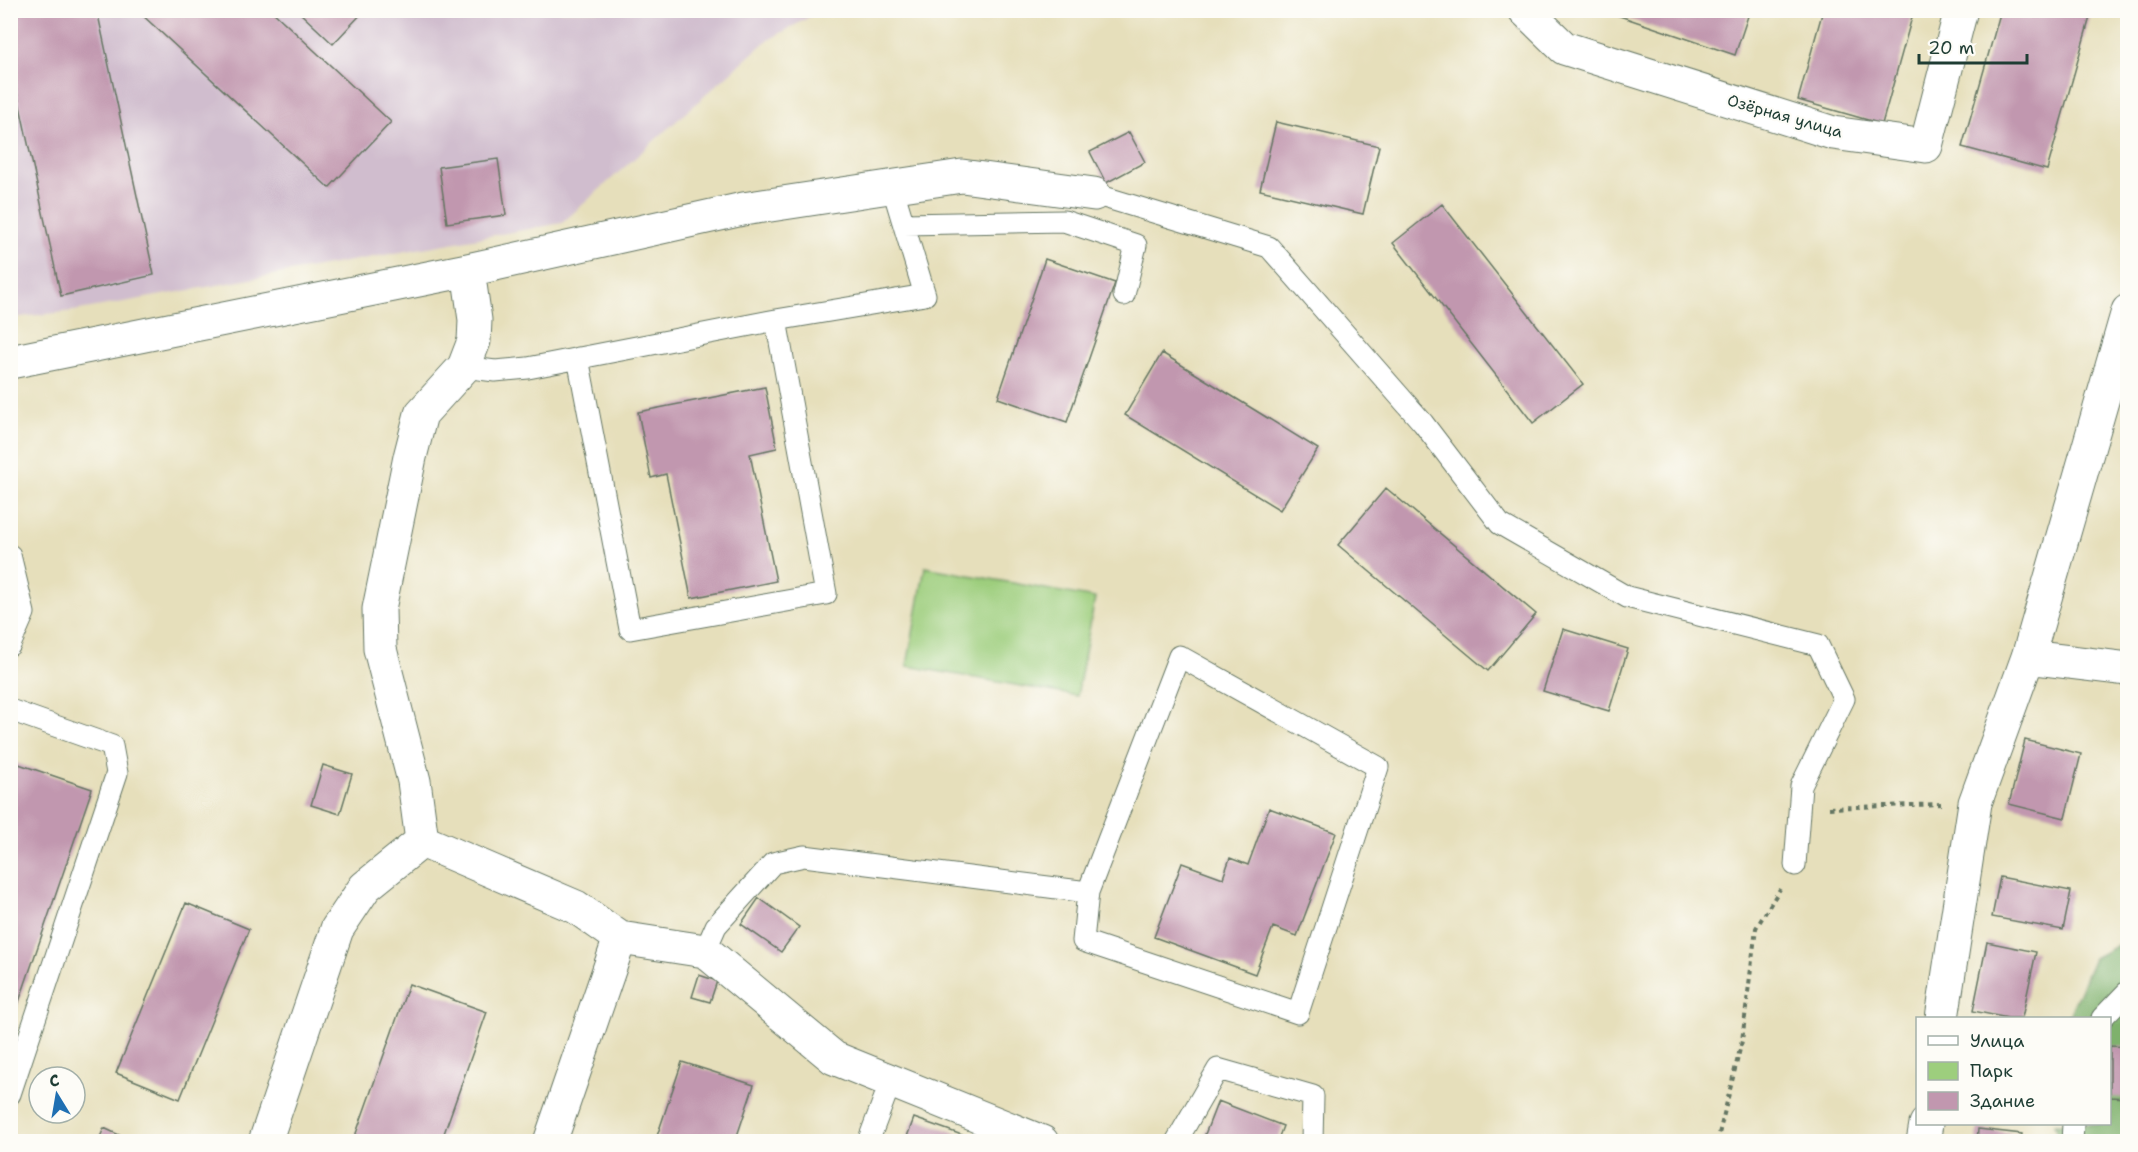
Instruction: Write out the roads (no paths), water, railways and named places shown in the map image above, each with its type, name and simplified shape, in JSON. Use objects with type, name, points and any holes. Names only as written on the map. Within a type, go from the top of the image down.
[{"type":"street","name":"Озёрная улица","points":[[1525,10],[1564,48],[1833,133],[1926,146],[1961,10]]},
{"type":"street","points":[[10,362],[468,270],[743,209],[962,176],[1094,194]]},
{"type":"street","points":[[422,841],[414,781],[380,648],[379,609],[421,414],[464,367],[474,341],[475,320],[468,270]]},
{"type":"street","points":[[1942,1017],[1975,803],[2028,657],[2127,311]]},
{"type":"street","points":[[2028,657],[2127,669]]},
{"type":"street","points":[[422,841],[576,907],[620,938],[705,951],[834,1058],[1042,1142]]},
{"type":"street","points":[[265,1142],[337,929],[365,887],[422,841]]},
{"type":"street","points":[[550,1142],[620,938]]},
{"type":"street","points":[[1923,1142],[1926,1125]]},
{"type":"lane","points":[[464,367],[495,371],[528,368],[776,320],[925,295],[892,186]]},
{"type":"lane","points":[[1094,194],[1269,247],[1423,423],[1500,524],[1627,597],[1818,645],[1844,699],[1801,786],[1795,865]]},
{"type":"lane","points":[[904,224],[1064,221],[1136,244],[1124,296]]},
{"type":"lane","points":[[578,358],[630,629],[825,594],[776,320]]},
{"type":"lane","points":[[10,555],[24,613],[10,645]]},
{"type":"lane","points":[[1179,656],[1378,767],[1298,1013],[1083,941],[1088,892],[1179,656]]},
{"type":"lane","points":[[10,710],[112,746],[117,773],[10,1094]]},
{"type":"lane","points":[[705,951],[716,926],[773,863],[804,856],[1088,892]]},
{"type":"lane","points":[[2103,1017],[2127,991]]},
{"type":"lane","points":[[1176,1142],[1218,1069],[1313,1095],[1312,1142]]},
{"type":"lane","points":[[868,1142],[891,1081]]},
{"type":"lane","points":[[2072,1142],[2073,1125]]}]
